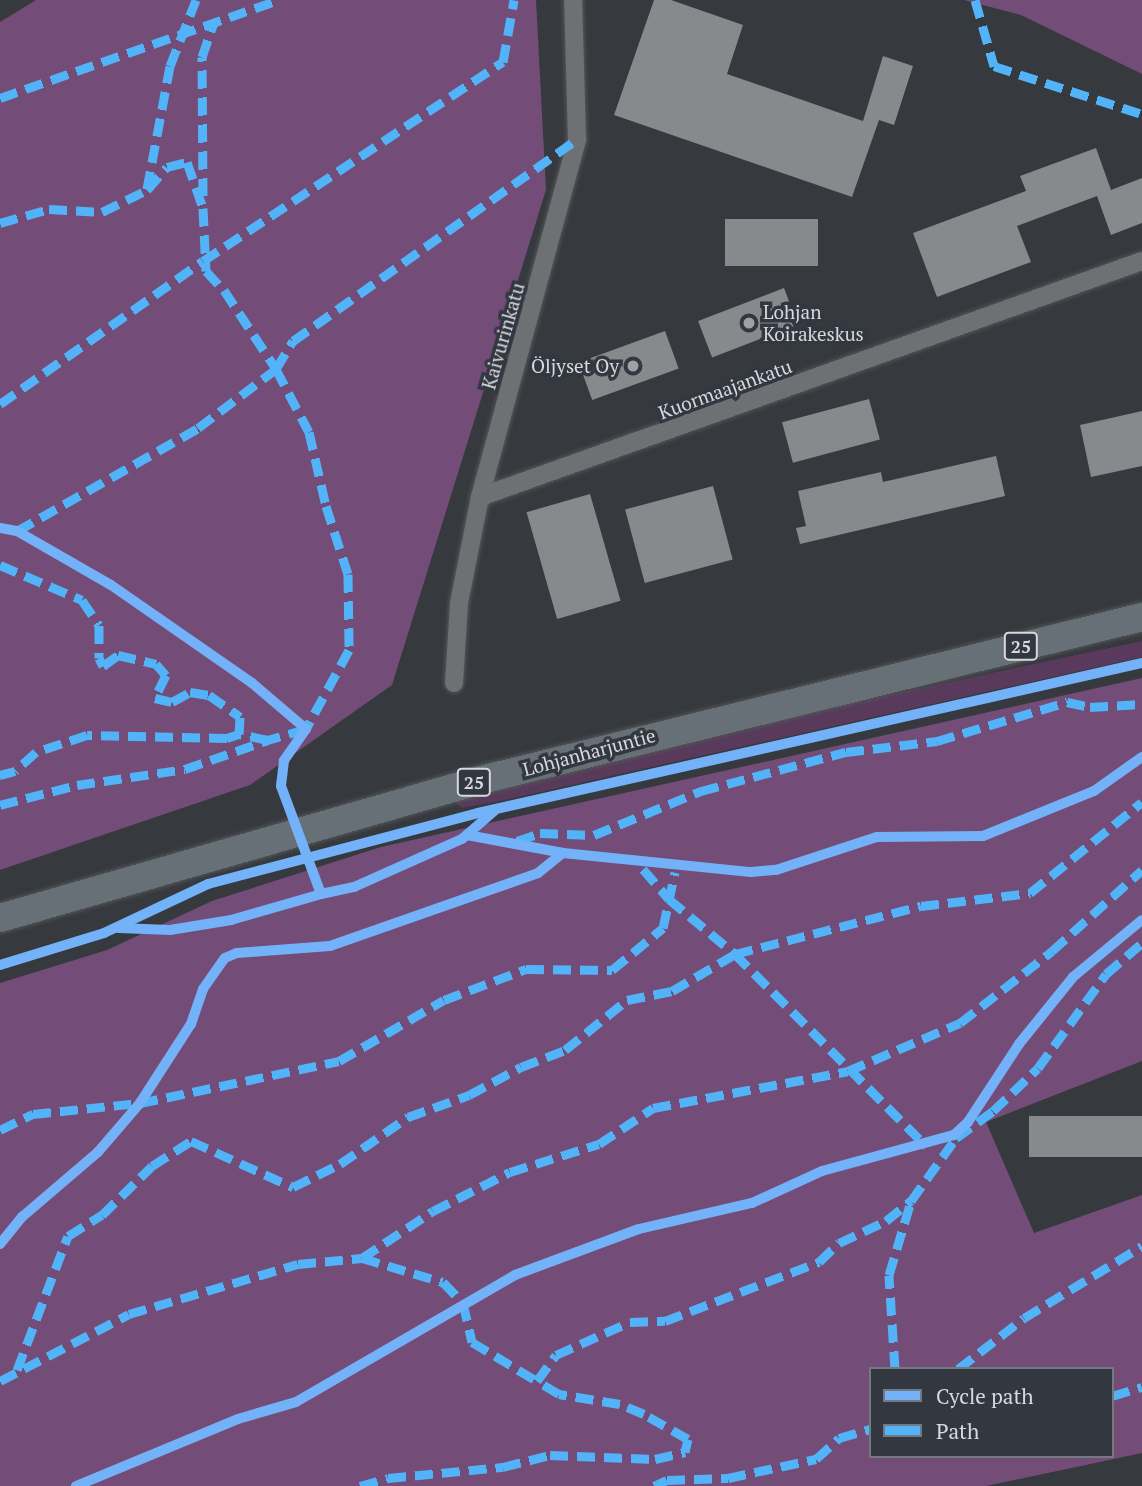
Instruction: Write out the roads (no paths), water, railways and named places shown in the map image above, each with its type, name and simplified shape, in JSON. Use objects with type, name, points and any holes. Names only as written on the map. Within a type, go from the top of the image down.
[{"type":"highway","points":[[953,663],[1142,601]]},
{"type":"highway","name":"Lohjanharjuntie","points":[[0,918],[481,780],[1142,619]]},
{"type":"street","name":"Kaivurinkatu","points":[[454,683],[459,603],[480,497],[573,163],[578,121],[573,0]]},
{"type":"street","name":"Kuormaajankatu","points":[[480,497],[1142,261]]},
{"type":"place","name":"Lohjan Koirakeskus","points":[[749,323]]},
{"type":"place","name":"Öljyset Oy","points":[[633,366]]}]
